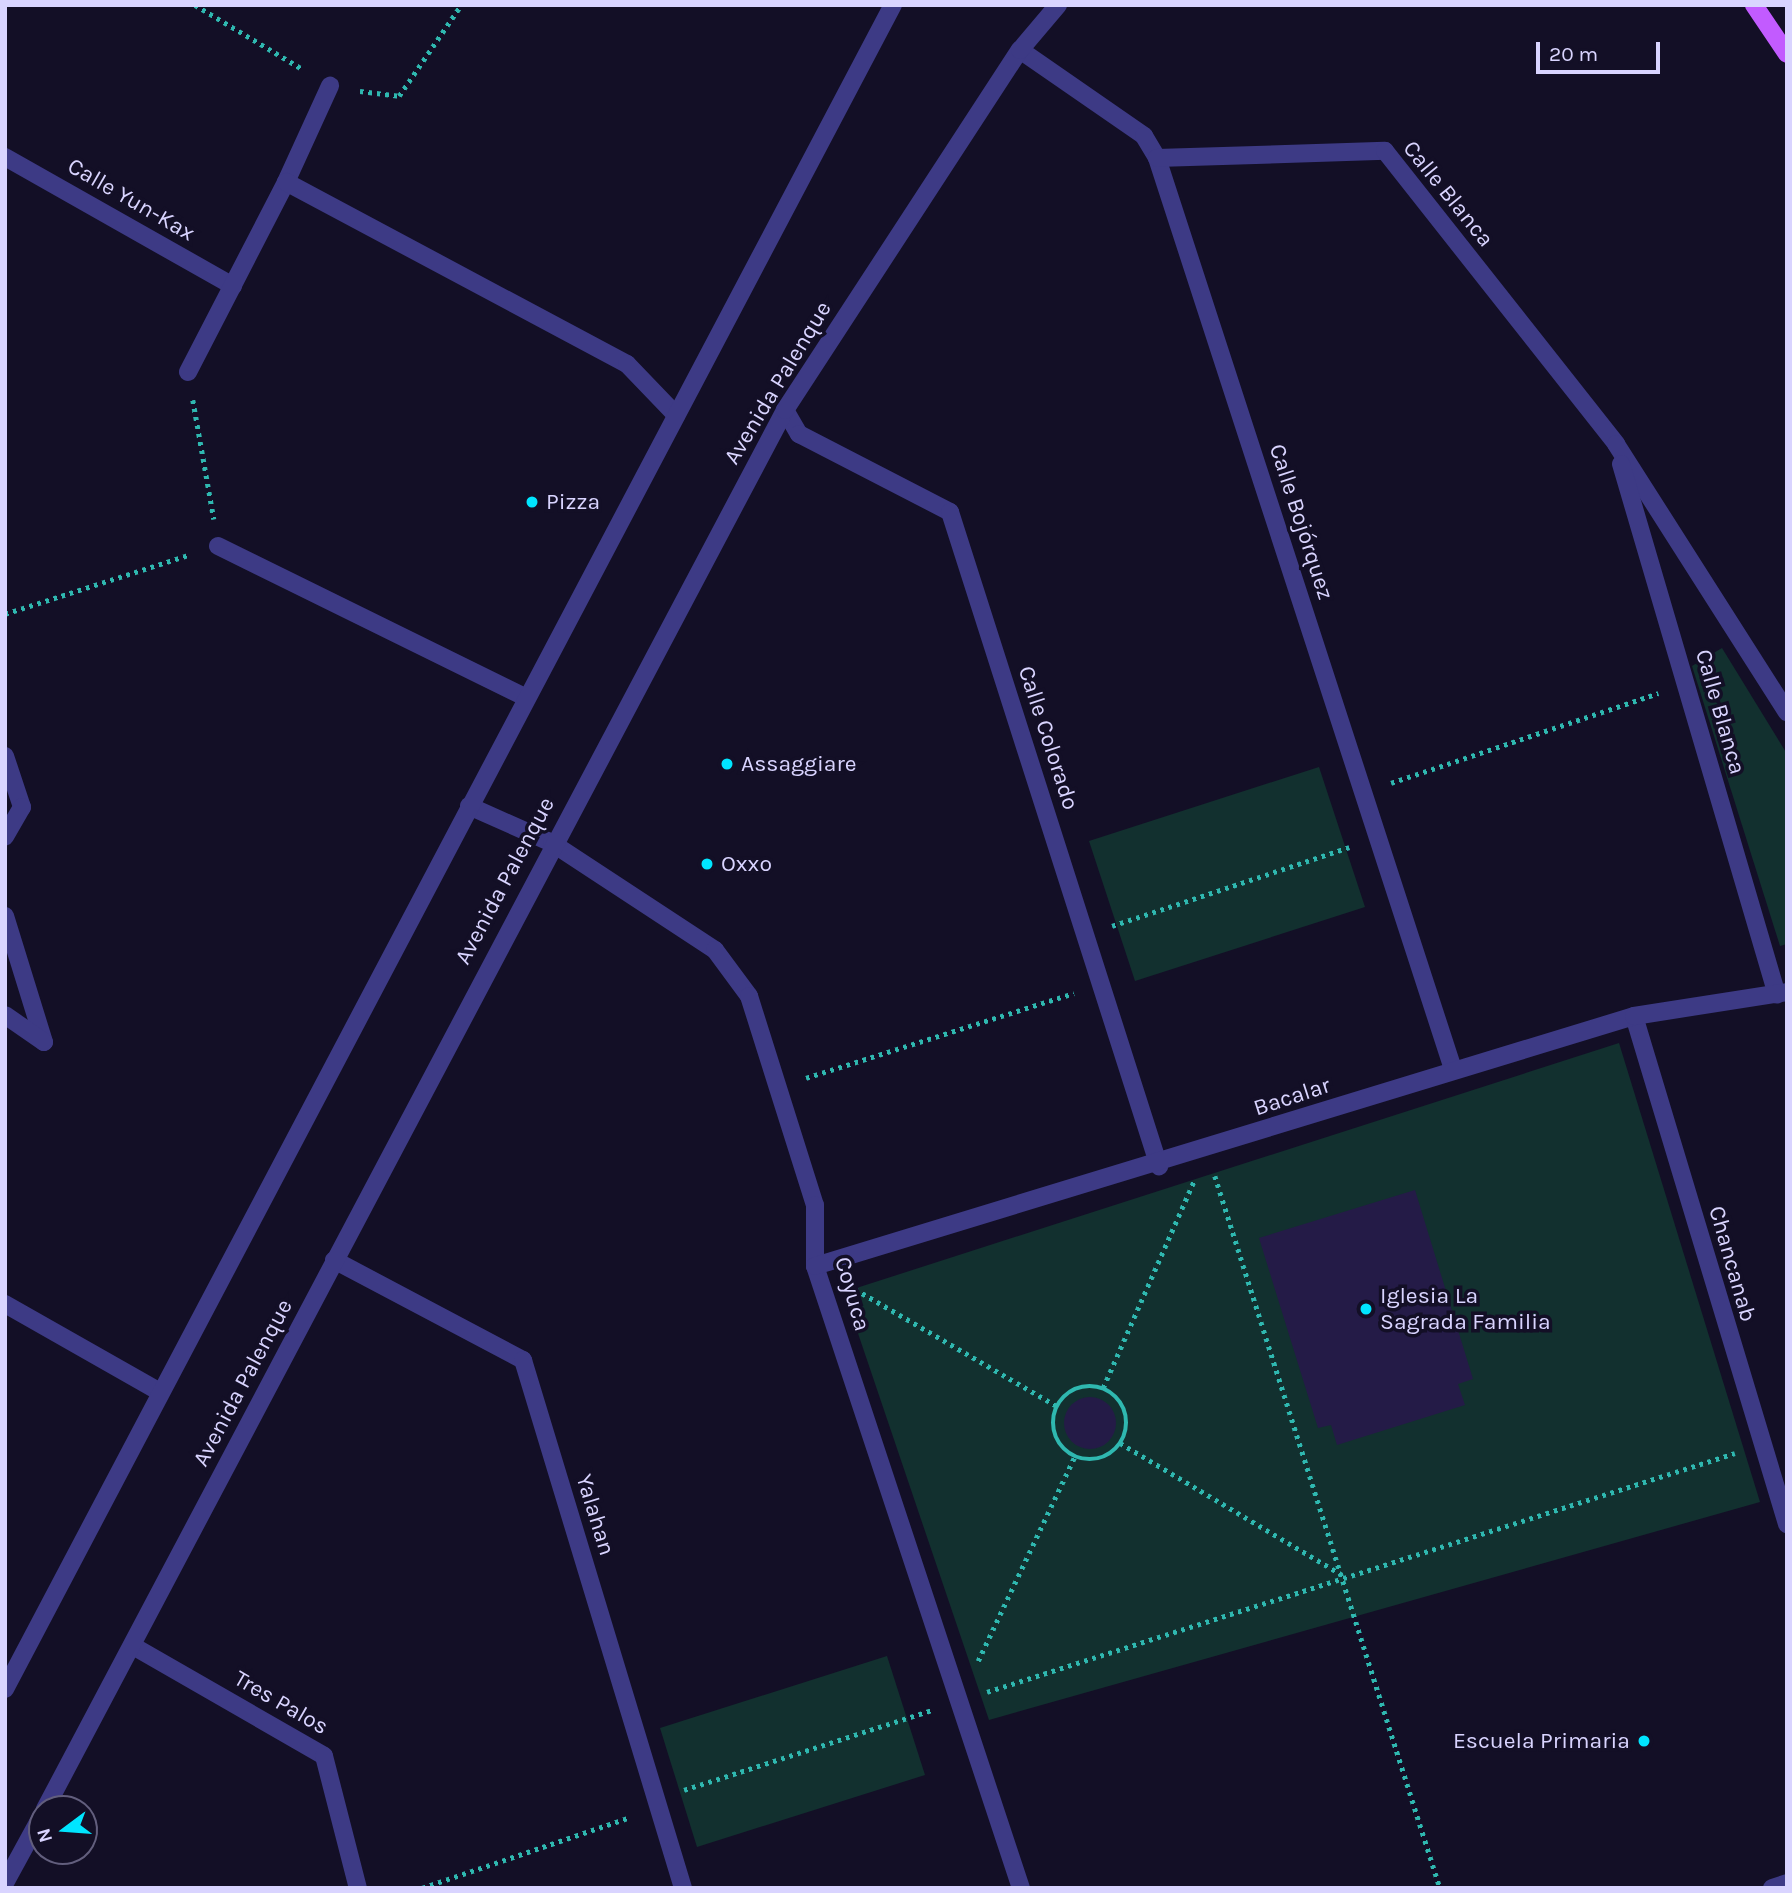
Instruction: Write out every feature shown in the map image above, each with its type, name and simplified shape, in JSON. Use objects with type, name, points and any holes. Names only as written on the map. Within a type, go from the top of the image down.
[{"type":"main road","points":[[1754,5],[1787,54]]},
{"type":"street","points":[[5,1689],[525,697],[893,5]]},
{"type":"street","name":"Avenida Palenque","points":[[53,1795],[552,843],[786,410],[1020,50],[1058,5]]},
{"type":"street","name":"Calle Bojórquez","points":[[1020,50],[1144,136],[1157,158],[1453,1069]]},
{"type":"street","points":[[188,372],[286,181],[330,86]]},
{"type":"street","name":"Calle Blanca","points":[[1157,158],[1385,151],[1616,444],[1787,712]]},
{"type":"street","name":"Calle Yun-Kax","points":[[5,157],[233,286]]},
{"type":"street","points":[[286,181],[627,364],[676,415]]},
{"type":"street","name":"Calle Colorado","points":[[786,410],[799,434],[950,512],[1159,1166]]},
{"type":"street","name":"Calle Blanca","points":[[1616,444],[1686,684],[1782,993]]},
{"type":"street","points":[[218,546],[525,697]]},
{"type":"street","points":[[5,756],[22,807],[5,836]]},
{"type":"street","name":"Coyuca","points":[[469,806],[552,843],[715,950],[749,996],[815,1205],[816,1266],[1021,1888]]},
{"type":"street","points":[[5,916],[44,1042],[5,1015]]},
{"type":"street","name":"Bacalar","points":[[816,1266],[1159,1166],[1453,1069],[1634,1016],[1782,993]]},
{"type":"street","name":"Chancanab","points":[[1634,1016],[1760,1445],[1787,1524]]},
{"type":"street","name":"Yalahan","points":[[334,1260],[523,1360],[684,1888]]},
{"type":"street","points":[[5,1304],[160,1392]]},
{"type":"street","name":"Tres Palos","points":[[133,1646],[324,1756],[358,1888]]},
{"type":"street","points":[[5,1883],[28,1841]]},
{"type":"street","points":[[1772,1888],[1787,1883]]},
{"type":"path","points":[[195,5],[330,86],[400,96],[461,5]]},
{"type":"path","points":[[5,614],[218,546],[188,372]]},
{"type":"path","points":[[1362,793],[1686,684]]},
{"type":"path","points":[[1085,934],[1377,838]]},
{"type":"path","points":[[778,1087],[1102,984]]},
{"type":"path","points":[[1103,1388],[1207,1151]]},
{"type":"path","points":[[1207,1151],[1440,1888]]},
{"type":"path","points":[[816,1266],[1057,1406]]},
{"type":"path","points":[[1080,1387],[1103,1388],[1115,1395],[1127,1417],[1121,1443],[1106,1457],[1075,1456],[1055,1437],[1057,1406],[1080,1387]]},
{"type":"path","points":[[1121,1443],[1342,1576]]},
{"type":"path","points":[[422,1888],[615,1827],[656,1799],[1342,1576],[1760,1445]]},
{"type":"path","points":[[959,1701],[1075,1456]]},
{"type":"green space","points":[[1722,648],[1787,754],[1787,944],[1780,946],[1692,666]]},
{"type":"green space","points":[[1319,767],[1365,907],[1135,981],[1089,841]]},
{"type":"green space","points":[[1619,1043],[1760,1502],[989,1720],[844,1292]]},
{"type":"green space","points":[[887,1656],[925,1775],[697,1847],[660,1728]]},
{"type":"building","name":"Iglesia La Sagrada Familia","points":[[1415,1190],[1473,1379],[1458,1384],[1465,1405],[1337,1445],[1331,1425],[1318,1428],[1259,1238]]},
{"type":"building","points":[[1090,1397],[1109,1404],[1116,1423],[1109,1442],[1090,1449],[1071,1442],[1064,1423],[1071,1404]]},
{"type":"place","name":"Pizza","points":[[532,502]]},
{"type":"place","name":"Assaggiare","points":[[727,764]]},
{"type":"place","name":"Oxxo","points":[[707,864]]},
{"type":"place","name":"Iglesia La Sagrada Familia","points":[[1366,1309]]},
{"type":"place","name":"Escuela Primaria","points":[[1644,1741]]}]
